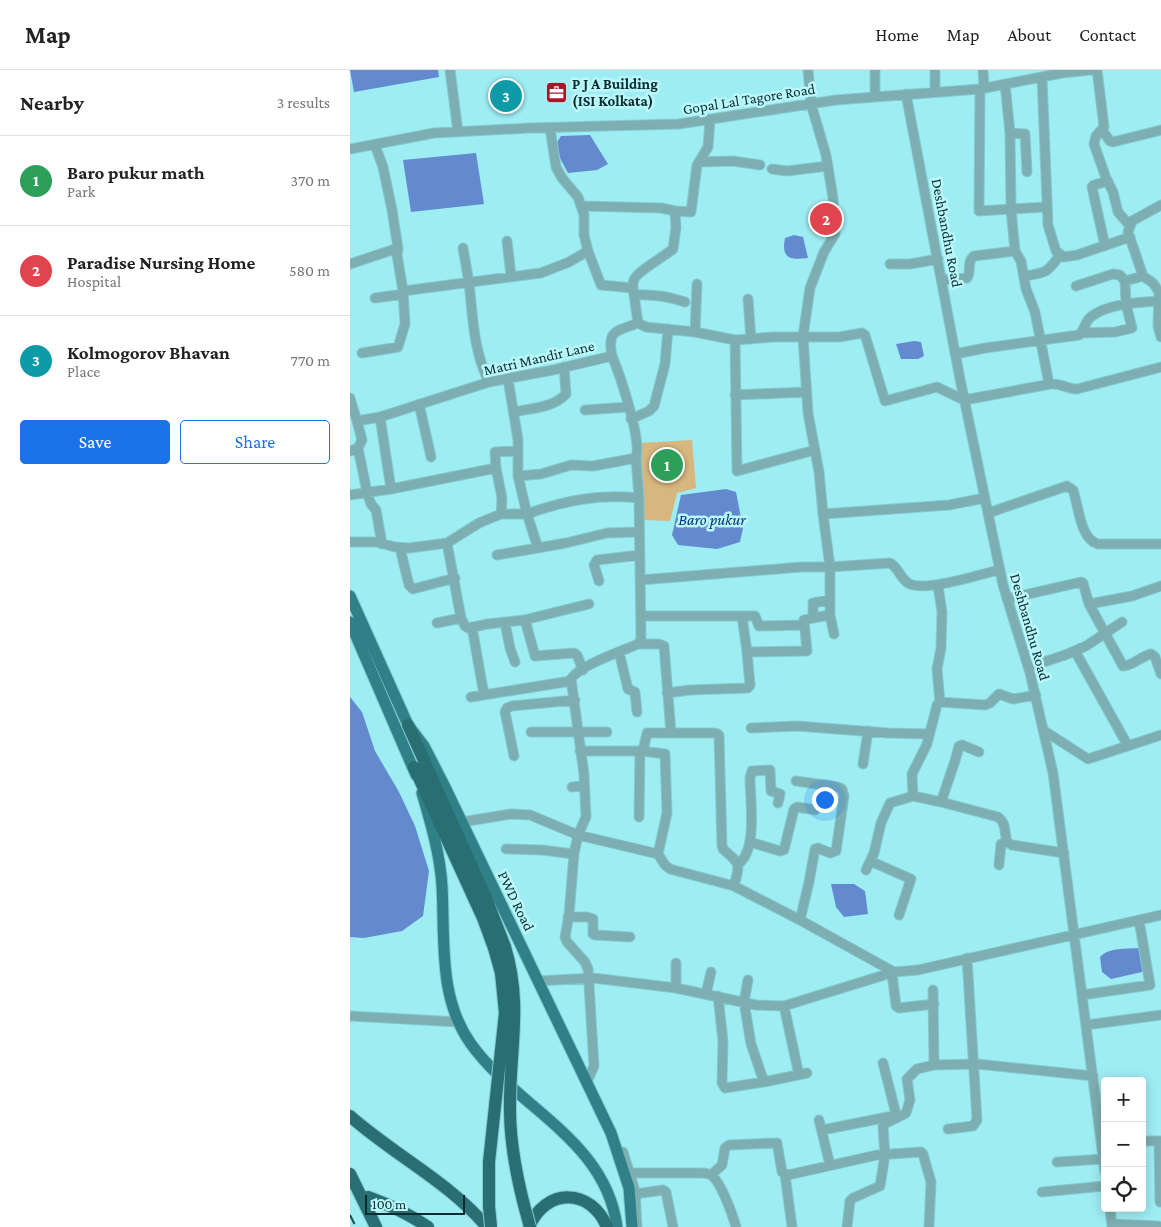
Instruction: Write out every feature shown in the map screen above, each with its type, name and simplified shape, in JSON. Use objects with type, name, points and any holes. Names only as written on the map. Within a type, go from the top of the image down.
[{"type":"highway","points":[[408,725],[486,898],[500,948],[505,1014],[490,1162],[489,1206],[491,1227]]},
{"type":"highway","points":[[414,767],[480,909],[511,966],[515,1005],[510,1124],[515,1166],[530,1227]]},
{"type":"highway","points":[[350,1116],[384,1145],[451,1192],[487,1227]]},
{"type":"highway","points":[[350,1174],[376,1227]]},
{"type":"highway","points":[[368,1197],[413,1216],[428,1227]]},
{"type":"highway","points":[[530,1227],[534,1217],[549,1202],[573,1197],[585,1201],[596,1209],[607,1227]]},
{"type":"main road","name":"PWD Road","points":[[350,596],[408,725],[424,746],[462,822],[611,1133],[628,1173],[632,1227]]},
{"type":"main road","points":[[350,622],[414,767],[433,834],[440,866],[445,966],[452,1005],[458,1022],[470,1044],[488,1066],[572,1140],[586,1156],[603,1181],[617,1227]]},
{"type":"street","points":[[450,70],[458,132]]},
{"type":"street","points":[[808,70],[811,104],[828,166],[833,198],[835,234],[824,252],[810,288],[804,336],[808,413],[824,514],[830,567],[830,615],[834,634]]},
{"type":"street","points":[[874,70],[875,97]]},
{"type":"street","points":[[935,70],[935,92]]},
{"type":"street","points":[[983,70],[979,211],[1046,207]]},
{"type":"street","name":"Gopal Lal Tagore Road","points":[[350,149],[434,133],[679,124],[811,104],[982,88],[1062,72],[1091,70]]},
{"type":"street","points":[[1097,70],[1104,127],[1096,136],[1094,144],[1113,192],[1118,212],[1130,226]]},
{"type":"street","points":[[1042,77],[1046,207],[1048,225],[1056,251],[1064,257],[1077,255],[1130,237]]},
{"type":"street","points":[[1005,84],[1010,133],[1011,209],[1015,251],[1021,261],[1041,341],[1049,384]]},
{"type":"street","name":"Deshbandhu Road","points":[[906,94],[955,354],[999,570],[1036,696],[1053,773],[1101,1126]]},
{"type":"street","points":[[581,206],[661,208],[691,212],[699,162],[708,147],[710,120]]},
{"type":"street","points":[[550,128],[556,166],[562,178],[578,197],[584,215],[584,235],[588,251],[601,285],[670,297],[685,302]]},
{"type":"street","points":[[1102,130],[1110,141],[1113,142],[1161,130]]},
{"type":"street","points":[[1010,133],[1025,134],[1027,172]]},
{"type":"street","points":[[362,353],[398,347],[405,324],[404,293],[397,256],[398,248],[382,167],[375,145]]},
{"type":"street","points":[[699,162],[733,161],[760,165]]},
{"type":"street","points":[[772,169],[787,170],[828,166]]},
{"type":"street","points":[[1105,246],[1092,187],[1108,182]]},
{"type":"street","points":[[1143,276],[1128,232],[1132,221],[1161,205]]},
{"type":"street","points":[[675,211],[675,244],[673,249],[651,266],[639,272],[634,280],[633,292],[638,323],[646,327],[695,332],[735,340],[804,336],[839,337],[857,333],[865,335],[885,401],[937,387],[964,400],[1049,384],[1077,389],[1161,367]]},
{"type":"street","points":[[507,241],[511,276]]},
{"type":"street","points":[[350,264],[398,248]]},
{"type":"street","points":[[463,248],[469,282],[475,343],[483,371],[489,382]]},
{"type":"street","points":[[375,298],[469,282],[541,273],[569,262],[588,251]]},
{"type":"street","points":[[942,280],[966,278],[969,275],[969,262],[974,256],[1015,251]]},
{"type":"street","points":[[1024,276],[1045,272],[1060,255]]},
{"type":"street","points":[[890,264],[910,264],[938,259]]},
{"type":"street","points":[[955,354],[985,348],[1072,337],[1082,333],[1115,332],[1132,328],[1126,304],[1125,281],[1117,274],[1076,286]]},
{"type":"street","points":[[1125,281],[1143,276],[1157,283],[1160,307],[1158,326],[1161,337]]},
{"type":"street","points":[[695,332],[697,284]]},
{"type":"street","points":[[748,299],[751,340]]},
{"type":"street","points":[[1082,333],[1090,316],[1126,304],[1160,307]]},
{"type":"street","name":"Matri Mandir Lane","points":[[357,422],[380,417],[489,382],[612,356],[609,342],[611,336],[615,332],[638,323]]},
{"type":"street","points":[[631,419],[649,411],[654,406],[665,364],[668,329]]},
{"type":"street","points":[[735,340],[737,471],[815,450]]},
{"type":"street","points":[[612,356],[620,375],[638,452],[636,458],[639,498],[641,616],[641,639],[638,644]]},
{"type":"street","points":[[514,412],[560,401],[566,394],[564,367]]},
{"type":"street","points":[[508,379],[518,440],[518,476],[538,548]]},
{"type":"street","points":[[735,395],[807,392]]},
{"type":"street","points":[[350,401],[362,440],[354,449],[371,504],[376,510],[382,544]]},
{"type":"street","points":[[419,404],[431,457]]},
{"type":"street","points":[[585,410],[628,407]]},
{"type":"street","points":[[380,417],[391,489]]},
{"type":"street","points":[[501,514],[502,498],[495,452],[518,451]]},
{"type":"street","points":[[518,476],[541,474],[571,465],[593,466],[636,458]]},
{"type":"street","points":[[350,495],[391,489],[496,468]]},
{"type":"street","points":[[988,512],[1067,486],[1073,490],[1085,533],[1092,542],[1098,544],[1161,544]]},
{"type":"street","points":[[350,542],[376,542],[400,548],[447,543],[479,523],[501,514],[527,514],[559,504],[596,496],[639,498]]},
{"type":"street","points":[[824,514],[949,505],[984,498]]},
{"type":"street","points":[[497,555],[566,543],[607,533],[640,532]]},
{"type":"street","points":[[447,543],[461,618],[466,628],[525,620],[590,604]]},
{"type":"street","points":[[400,548],[408,585],[413,589],[455,578]]},
{"type":"street","points":[[599,582],[594,565],[596,560],[640,555]]},
{"type":"street","points":[[640,580],[791,568],[890,563],[898,569],[907,583],[912,585],[938,586],[999,570]]},
{"type":"street","points":[[1007,599],[1079,581],[1083,583],[1089,604],[1123,666],[1127,666],[1151,654],[1158,655],[1161,674]]},
{"type":"street","points":[[913,796],[912,774],[927,744],[928,734],[940,702],[937,669],[942,612],[938,586]]},
{"type":"street","points":[[1089,604],[1132,596],[1161,586]]},
{"type":"street","points":[[813,618],[813,603],[830,600]]},
{"type":"street","points":[[747,652],[805,652],[807,648],[805,619],[830,615]]},
{"type":"street","points":[[641,616],[755,616],[759,626],[804,625]]},
{"type":"street","points":[[667,693],[690,690],[748,688],[750,685],[742,616]]},
{"type":"street","points":[[437,623],[461,618]]},
{"type":"street","points":[[525,620],[535,656],[574,654],[577,655],[583,670]]},
{"type":"street","points":[[1028,667],[1075,651],[1122,622]]},
{"type":"street","points":[[505,623],[515,662]]},
{"type":"street","points":[[472,627],[484,695]]},
{"type":"street","points":[[587,1082],[594,1066],[588,969],[585,962],[567,942],[565,937],[574,854],[578,835],[586,817],[572,677],[604,658],[638,644],[659,644],[664,646],[671,733]]},
{"type":"street","points":[[1075,651],[1128,746]]},
{"type":"street","points":[[620,652],[628,689],[635,692],[637,712]]},
{"type":"street","points":[[471,697],[571,681]]},
{"type":"street","points":[[940,702],[985,705],[999,694],[1013,699],[1036,696]]},
{"type":"street","points":[[514,756],[505,712],[507,708],[574,700]]},
{"type":"street","points":[[751,728],[797,726],[928,734]]},
{"type":"street","points":[[1043,730],[1088,759],[1161,735]]},
{"type":"street","points":[[862,764],[868,731]]},
{"type":"street","points":[[531,732],[607,732]]},
{"type":"street","points":[[639,817],[641,751],[647,734],[718,734],[722,846],[738,864],[739,868],[734,886]]},
{"type":"street","points":[[941,802],[959,746],[962,745],[978,752]]},
{"type":"street","points":[[580,751],[663,753],[666,757],[667,813],[658,854]]},
{"type":"street","points":[[738,864],[744,858],[750,842],[750,778],[752,771],[770,770],[771,791],[780,794],[778,803]]},
{"type":"street","points":[[796,781],[842,788],[844,796],[836,851],[830,853],[818,848],[815,849],[800,920]]},
{"type":"street","points":[[572,787],[584,786]]},
{"type":"street","points":[[866,870],[874,853],[881,823],[890,803],[913,796],[998,817],[1001,819],[1006,830],[1007,842]]},
{"type":"street","points":[[750,842],[780,851],[784,850],[795,808],[814,810]]},
{"type":"street","points":[[462,822],[522,814],[538,818],[559,829],[578,835],[658,854],[670,869],[734,886],[800,920],[893,973]]},
{"type":"street","points":[[999,865],[1001,844],[1007,842],[1030,849],[1064,853]]},
{"type":"street","points":[[506,849],[542,850],[574,854]]},
{"type":"street","points":[[870,861],[911,879],[899,915]]},
{"type":"street","points":[[538,981],[588,978],[676,988],[756,1005],[784,1006],[893,973],[918,970],[1161,915]]},
{"type":"street","points":[[568,917],[593,919],[593,934],[595,935],[630,937]]},
{"type":"street","points":[[1082,995],[1150,985],[1139,920]]},
{"type":"street","points":[[948,1129],[973,1126],[976,1123],[978,1109],[973,1064],[967,958]]},
{"type":"street","points":[[676,963],[676,988]]},
{"type":"street","points":[[706,994],[711,972]]},
{"type":"street","points":[[893,973],[896,1006],[899,1008],[934,1004]]},
{"type":"street","points":[[748,980],[744,1002],[751,1044],[764,1082]]},
{"type":"street","points":[[933,990],[934,1065]]},
{"type":"street","points":[[718,996],[723,1041],[723,1086],[728,1088],[803,1074],[784,1006]]},
{"type":"street","points":[[1086,1025],[1161,1015]]},
{"type":"street","points":[[350,1016],[458,1022]]},
{"type":"street","points":[[883,1063],[897,1117]]},
{"type":"street","points":[[847,1227],[850,1201],[880,1186],[885,1154],[883,1127],[886,1123],[906,1113],[909,1107],[907,1079],[917,1069],[934,1065],[973,1064],[1093,1076]]},
{"type":"street","points":[[822,1130],[897,1117]]},
{"type":"street","points":[[820,1120],[830,1165]]},
{"type":"street","points":[[1146,1141],[1160,1141],[1160,1202]]},
{"type":"street","points":[[711,1175],[722,1165],[725,1148],[729,1144],[774,1143],[778,1146],[782,1172],[785,1174],[792,1227]]},
{"type":"street","points":[[785,1174],[877,1155],[921,1152],[931,1182],[929,1227]]},
{"type":"street","points":[[1056,1162],[1101,1159]]},
{"type":"street","points":[[637,1227],[635,1194],[628,1173],[701,1172],[715,1178],[726,1199],[736,1227]]},
{"type":"street","points":[[1042,1192],[1101,1186]]},
{"type":"street","points":[[635,1194],[663,1190],[666,1192],[673,1227]]},
{"type":"street","points":[[1110,1212],[1112,1226],[1158,1226]]},
{"type":"shaded area","points":[[692,440],[696,488],[677,493],[670,521],[642,520],[639,443]]},
{"type":"water","points":[[350,70],[438,70],[439,77],[354,92]]},
{"type":"water","points":[[590,135],[608,164],[597,170],[568,173],[554,147],[561,136]]},
{"type":"water","points":[[476,153],[484,204],[411,212],[403,160]]},
{"type":"water","points":[[794,235],[803,237],[808,258],[796,259],[788,257],[786,254],[784,250],[785,238]]},
{"type":"water","points":[[914,341],[921,342],[924,356],[918,359],[901,359],[896,344]]},
{"type":"water","name":"Baro pukur","points":[[726,489],[736,492],[743,528],[740,542],[717,549],[678,545],[672,535],[681,495]]},
{"type":"water","points":[[350,697],[362,712],[375,751],[399,792],[415,826],[429,871],[423,916],[402,931],[364,938],[350,937]]},
{"type":"water","points":[[831,884],[854,884],[865,891],[868,914],[844,917],[836,907]]},
{"type":"water","points":[[1141,948],[1144,962],[1142,972],[1111,979],[1102,972],[1100,957],[1104,954],[1119,949]]},
{"type":"railway","points":[[350,1215],[356,1227]]},
{"type":"place","name":"P J A Building (ISI Kolkata)","points":[[556,93]]},
{"type":"place","name":"Kolmogorov Bhavan","points":[[506,96]]},
{"type":"place","name":"Paradise Nursing Home","points":[[826,219]]},
{"type":"place","name":"Baro pukur math","points":[[667,465]]}]
